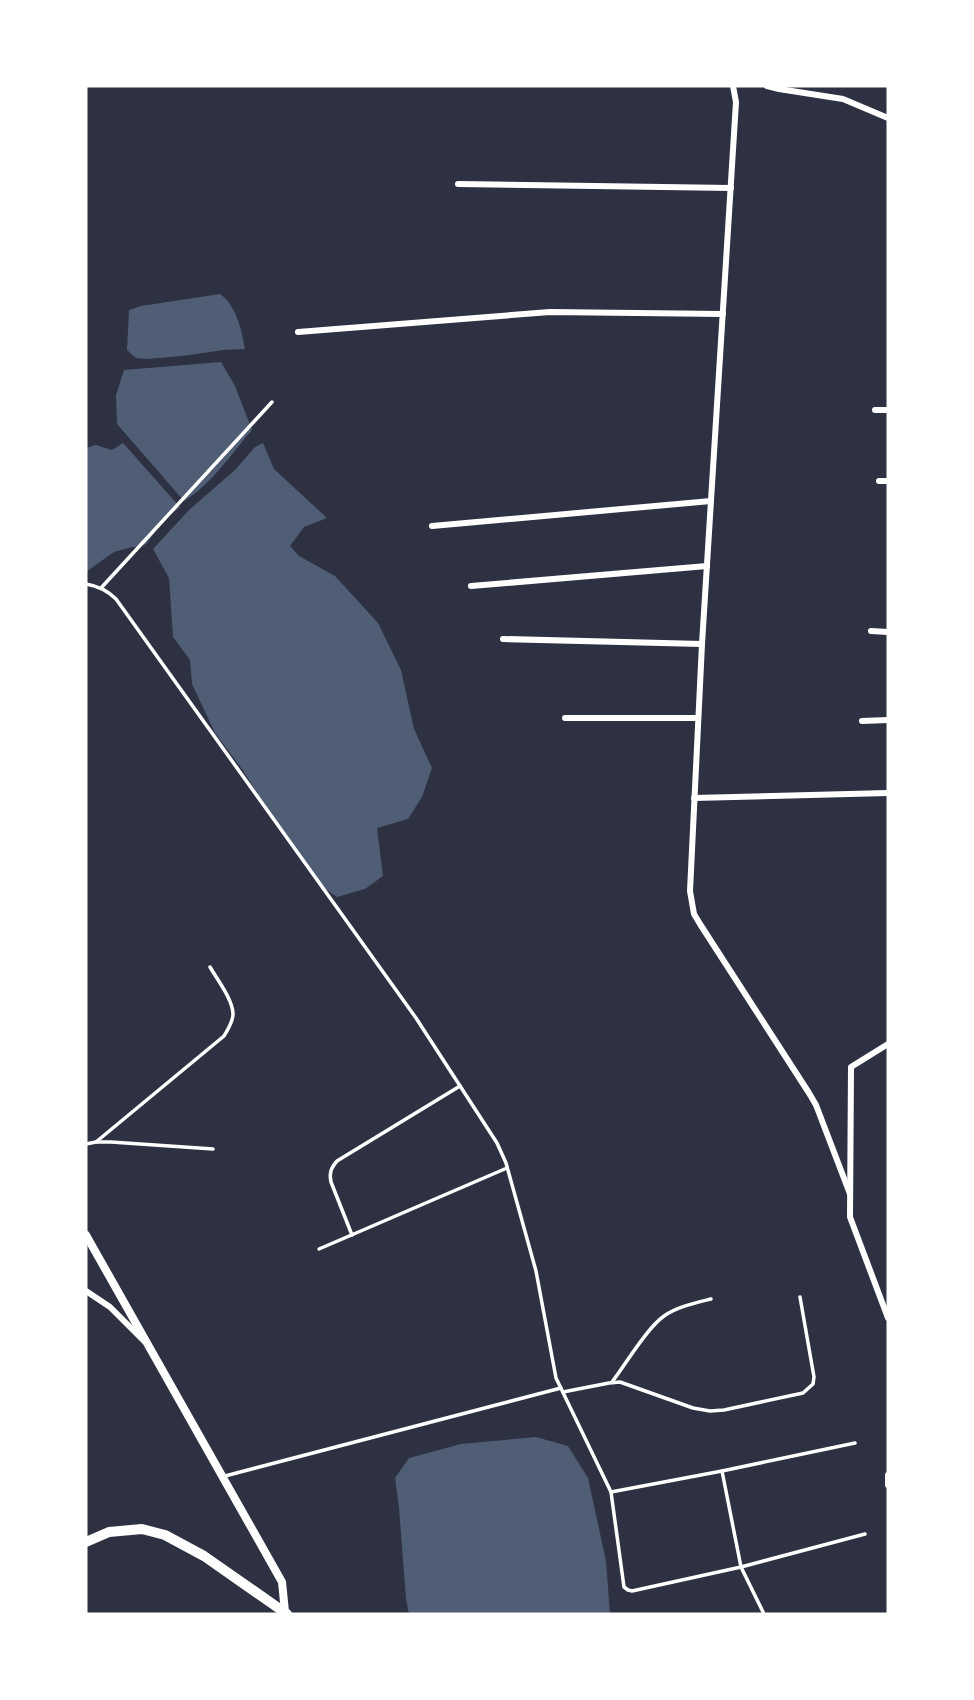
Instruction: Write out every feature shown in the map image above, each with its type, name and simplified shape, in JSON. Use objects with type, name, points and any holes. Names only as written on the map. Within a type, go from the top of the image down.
[{"type":"highway","points":[[86,1542],[109,1532],[142,1529],[165,1535],[204,1556],[286,1613]]},
{"type":"street","points":[[733,86],[736,102],[702,644],[690,891],[694,914],[816,1105],[850,1194]]},
{"type":"street","points":[[767,86],[843,99],[888,118]]},
{"type":"street","points":[[458,184],[730,188]]},
{"type":"street","points":[[298,332],[550,312],[723,314]]},
{"type":"street","points":[[875,410],[888,410]]},
{"type":"street","points":[[879,481],[888,481]]},
{"type":"street","points":[[432,526],[711,501]]},
{"type":"street","points":[[471,586],[707,566]]},
{"type":"street","points":[[871,631],[888,632]]},
{"type":"street","points":[[503,639],[702,644]]},
{"type":"street","points":[[565,718],[698,718]]},
{"type":"street","points":[[862,722],[888,720]]},
{"type":"street","points":[[694,798],[888,793]]},
{"type":"street","points":[[888,1044],[851,1067],[850,1194],[850,1217],[888,1318]]},
{"type":"street","points":[[86,1235],[282,1582],[286,1613]]},
{"type":"street","points":[[86,1291],[110,1307],[150,1347]]},
{"type":"lane","points":[[101,588],[272,402]]},
{"type":"lane","points":[[86,584],[101,588],[116,599],[416,1018],[497,1143],[507,1168],[536,1272],[553,1368],[611,1492],[623,1583],[628,1590],[741,1567],[864,1534]]},
{"type":"lane","points":[[96,1142],[224,1036],[233,1014],[230,1002],[210,967]]},
{"type":"lane","points":[[352,1235],[331,1182],[329,1173],[332,1166],[460,1086]]},
{"type":"lane","points":[[86,1144],[96,1142],[213,1149]]},
{"type":"lane","points":[[319,1249],[507,1168]]},
{"type":"lane","points":[[223,1476],[562,1390],[612,1382],[620,1382],[693,1408],[710,1411],[803,1393],[813,1384],[814,1377],[800,1297]]},
{"type":"lane","points":[[612,1382],[655,1324],[665,1315],[711,1298]]},
{"type":"lane","points":[[611,1492],[856,1443]]},
{"type":"lane","points":[[722,1471],[741,1567],[764,1614]]},
{"type":"water","points":[[220,294],[234,311],[245,349],[147,359],[136,358],[127,350],[129,310]]},
{"type":"water","points":[[221,362],[235,386],[252,430],[212,477],[184,501],[117,424],[116,395],[124,370]]},
{"type":"water","points":[[123,443],[180,507],[164,520],[146,544],[114,552],[86,572],[86,448],[96,445],[112,450]]},
{"type":"water","points":[[263,443],[274,469],[327,518],[304,527],[290,546],[299,556],[335,576],[378,623],[401,670],[414,729],[432,768],[422,797],[408,819],[377,828],[383,876],[365,889],[337,897],[319,885],[215,733],[192,684],[190,660],[173,637],[169,578],[153,549],[189,510],[235,470],[255,447]]},
{"type":"water","points":[[536,1437],[568,1446],[588,1478],[606,1561],[610,1614],[409,1614],[395,1478],[409,1458],[461,1444]]}]
